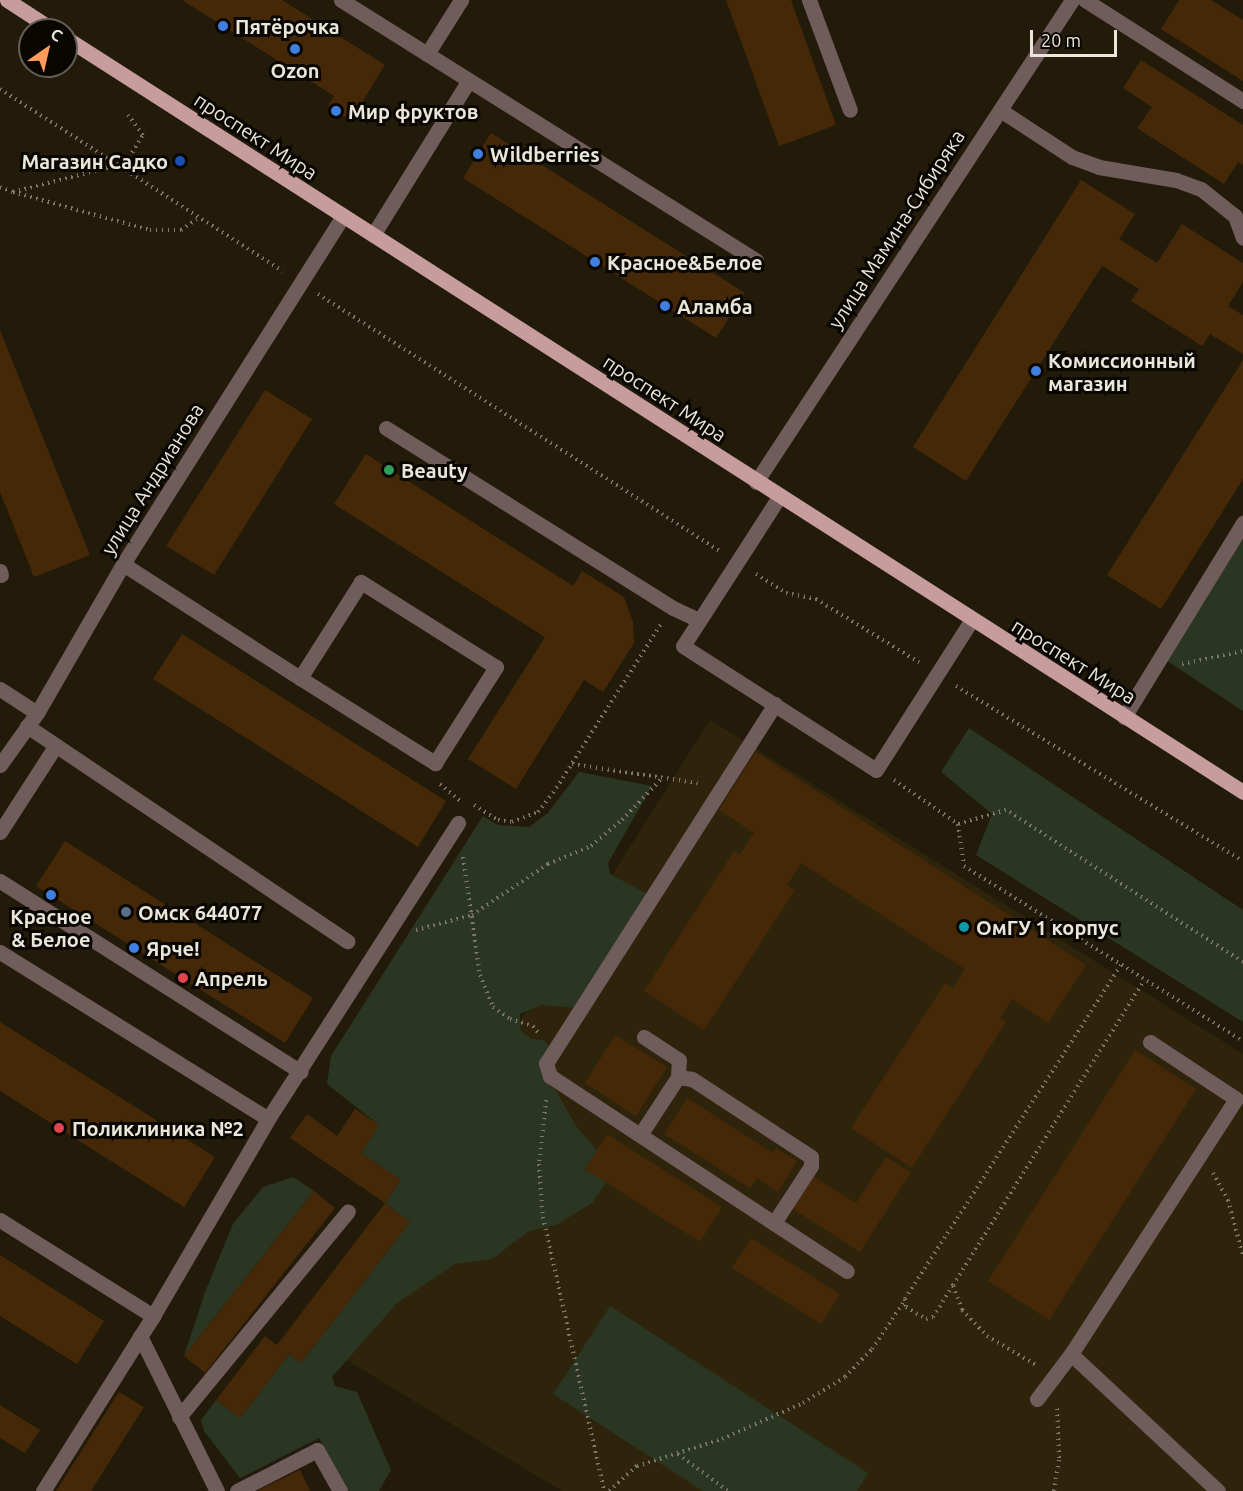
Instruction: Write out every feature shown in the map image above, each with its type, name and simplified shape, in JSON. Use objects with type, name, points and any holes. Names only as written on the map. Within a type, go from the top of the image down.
[{"type":"main road","points":[[7,0],[35,18]]},
{"type":"main road","name":"проспект Мира","points":[[78,46],[971,621],[1243,792]]},
{"type":"street","points":[[341,0],[756,260]]},
{"type":"street","points":[[427,54],[461,0]]},
{"type":"street","points":[[809,0],[850,110]]},
{"type":"street","name":"улица Мамина-Сибиряка","points":[[756,482],[1072,0]]},
{"type":"street","points":[[1085,0],[1243,101]]},
{"type":"street","points":[[373,235],[469,80]]},
{"type":"street","points":[[999,110],[1072,157],[1099,167],[1176,180],[1201,189],[1235,216],[1243,238]]},
{"type":"street","name":"улица Андрианова","points":[[0,765],[37,713],[123,564],[343,216]]},
{"type":"street","points":[[386,428],[673,608],[699,620]]},
{"type":"street","points":[[779,497],[683,646],[876,770],[971,621]]},
{"type":"street","points":[[1124,717],[1243,523]]},
{"type":"street","points":[[123,564],[300,678],[435,763],[496,667],[361,582],[300,678]]},
{"type":"street","points":[[0,689],[37,713]]},
{"type":"street","points":[[775,704],[546,1063],[550,1076],[847,1271]]},
{"type":"street","points":[[27,726],[347,941]]},
{"type":"street","points":[[0,832],[56,745]]},
{"type":"street","points":[[43,1491],[153,1316],[268,1119],[301,1072],[458,823]]},
{"type":"street","points":[[0,881],[301,1072]]},
{"type":"street","points":[[0,952],[268,1119]]},
{"type":"street","points":[[640,1135],[678,1077],[680,1060],[644,1037]]},
{"type":"street","points":[[1037,1399],[1071,1354],[1203,1154],[1236,1099],[1150,1042]]},
{"type":"street","points":[[678,1077],[692,1079],[811,1157],[811,1166],[774,1223]]},
{"type":"street","points":[[180,1417],[348,1211]]},
{"type":"street","points":[[0,1220],[153,1316]]},
{"type":"street","points":[[140,1336],[217,1491]]},
{"type":"street","points":[[1071,1354],[1218,1491]]},
{"type":"street","points":[[237,1491],[317,1450],[340,1491]]},
{"type":"path","points":[[0,89],[197,219],[786,593],[816,599],[1243,861]]},
{"type":"path","points":[[13,192],[120,167],[143,135],[128,115]]},
{"type":"path","points":[[0,187],[150,230],[181,230],[197,219]]},
{"type":"path","points":[[435,763],[435,773],[441,785],[498,820],[525,819],[538,812],[572,764],[673,608]]},
{"type":"path","points":[[1152,671],[1243,651]]},
{"type":"path","points":[[572,764],[722,787]]},
{"type":"path","points":[[876,770],[958,824],[964,866],[1243,1041]]},
{"type":"path","points":[[386,938],[471,915],[548,864],[591,846],[622,820],[662,778]]},
{"type":"path","points":[[463,798],[464,808],[458,823],[480,975],[493,1007],[510,1019],[533,1026],[545,1040],[549,1057]]},
{"type":"path","points":[[958,824],[1006,810],[1243,962]]},
{"type":"path","points":[[609,1491],[637,1466],[723,1439],[803,1403],[845,1377],[872,1349],[1121,965]]},
{"type":"path","points":[[905,1299],[906,1307],[926,1319],[933,1317],[1144,980]]},
{"type":"path","points":[[550,1076],[539,1164],[543,1217],[604,1491]]},
{"type":"path","points":[[1203,1154],[1228,1200],[1243,1256]]},
{"type":"path","points":[[953,1285],[962,1310],[987,1336],[1040,1368]]},
{"type":"path","points":[[1054,1491],[1059,1466],[1060,1397]]},
{"type":"path","points":[[677,1454],[728,1491]]},
{"type":"shaded area","points":[[710,720],[1243,1054],[1243,1491],[562,1491],[317,1342],[410,1222],[385,1203],[450,1132]]},
{"type":"green space","points":[[1243,537],[1243,711],[1167,661]]},
{"type":"green space","points":[[969,728],[1243,910],[1243,1022],[976,855],[992,814],[941,772]]},
{"type":"green space","points":[[579,772],[652,786],[608,863],[610,874],[651,896],[579,1008],[541,1005],[520,1014],[520,1030],[532,1039],[544,1040],[550,1048],[547,1076],[578,1129],[597,1150],[585,1169],[606,1182],[592,1203],[558,1224],[529,1231],[492,1259],[455,1264],[397,1303],[332,1377],[335,1386],[357,1392],[391,1470],[379,1491],[348,1491],[319,1438],[240,1478],[204,1431],[201,1420],[216,1400],[240,1418],[289,1354],[301,1363],[410,1222],[385,1203],[401,1180],[361,1153],[379,1125],[327,1084],[331,1056],[483,816],[498,825],[529,827],[548,813]]},
{"type":"green space","points":[[293,1177],[314,1191],[184,1356],[205,1292],[233,1224],[263,1187]]},
{"type":"green space","points":[[610,1306],[868,1473],[857,1491],[703,1491],[553,1394]]},
{"type":"building","points":[[182,0],[282,0],[385,65],[357,110],[352,107],[345,117],[328,106],[334,96]]},
{"type":"building","points":[[726,0],[791,0],[836,125],[779,146]]},
{"type":"building","points":[[1179,0],[1211,0],[1243,20],[1243,81],[1161,29]]},
{"type":"building","points":[[1141,60],[1243,125],[1243,165],[1238,162],[1224,184],[1137,128],[1152,107],[1123,88]]},
{"type":"building","points":[[491,133],[745,293],[716,338],[463,178]]},
{"type":"building","points":[[1081,180],[1135,214],[1119,239],[1157,263],[1182,224],[1243,263],[1243,282],[1228,306],[1243,315],[1243,354],[1210,334],[1202,346],[1131,301],[1139,289],[1102,266],[966,481],[913,447]]},
{"type":"building","points":[[0,330],[90,555],[34,577],[0,492]]},
{"type":"building","points":[[1243,360],[1243,479],[1161,609],[1107,575]]},
{"type":"building","points":[[265,390],[312,419],[214,575],[166,546]]},
{"type":"building","points":[[366,454],[573,586],[582,571],[624,597],[633,622],[634,643],[603,692],[584,680],[516,789],[468,759],[545,637],[334,504]]},
{"type":"building","points":[[182,634],[446,801],[418,847],[153,679]]},
{"type":"building","name":"ОмГУ 1 корпус","points":[[756,752],[1086,965],[1048,1023],[1012,999],[1000,1018],[1006,1022],[912,1168],[851,1128],[945,983],[953,988],[965,969],[801,863],[787,885],[795,890],[704,1030],[644,991],[734,851],[740,854],[754,833],[719,810]]},
{"type":"building","points":[[65,841],[313,998],[285,1043],[36,886]]},
{"type":"building","points":[[0,1022],[215,1157],[184,1207],[0,1091]]},
{"type":"building","points":[[615,1035],[667,1067],[636,1116],[585,1083]]},
{"type":"building","points":[[1135,1050],[1196,1089],[1049,1320],[988,1281]]},
{"type":"building","points":[[687,1098],[773,1153],[776,1148],[797,1161],[778,1192],[757,1178],[750,1188],[664,1134]]},
{"type":"building","points":[[355,1109],[379,1125],[361,1153],[401,1180],[385,1203],[290,1138],[307,1114],[337,1136]]},
{"type":"building","points":[[607,1134],[722,1207],[700,1242],[585,1169]]},
{"type":"building","points":[[886,1157],[911,1172],[860,1252],[790,1207],[811,1175],[856,1203]]},
{"type":"building","points":[[314,1191],[335,1208],[205,1373],[184,1356]]},
{"type":"building","points":[[385,1203],[410,1222],[301,1363],[289,1354],[240,1418],[216,1400],[265,1336],[277,1345]]},
{"type":"building","points":[[751,1238],[840,1294],[821,1324],[732,1268]]},
{"type":"building","points":[[0,1255],[104,1321],[77,1364],[0,1316]]},
{"type":"building","points":[[119,1392],[144,1407],[91,1491],[56,1491]]},
{"type":"building","points":[[0,1405],[40,1430],[25,1453],[0,1438]]},
{"type":"building","points":[[300,1470],[310,1491],[257,1491]]},
{"type":"place","name":"Пятёрочка","points":[[223,26]]},
{"type":"place","name":"Ozon","points":[[295,49]]},
{"type":"place","name":"Мир фруктов","points":[[336,111]]},
{"type":"place","name":"Wildberries","points":[[478,154]]},
{"type":"place","name":"Магазин Садко","points":[[180,161]]},
{"type":"place","name":"Красное&Белое","points":[[595,262]]},
{"type":"place","name":"Аламба","points":[[665,306]]},
{"type":"place","name":"Комиссионный магазин","points":[[1036,371]]},
{"type":"place","name":"Beauty","points":[[389,470]]},
{"type":"place","name":"Красное & Белое","points":[[51,895]]},
{"type":"place","name":"Омск 644077","points":[[126,912]]},
{"type":"place","name":"ОмГУ 1 корпус","points":[[964,927]]},
{"type":"place","name":"Ярче!","points":[[134,948]]},
{"type":"place","name":"Апрель","points":[[183,978]]},
{"type":"place","name":"Поликлиника №2","points":[[59,1128]]}]
